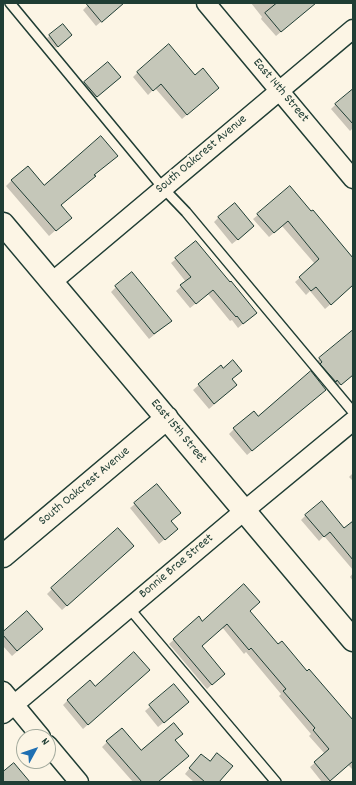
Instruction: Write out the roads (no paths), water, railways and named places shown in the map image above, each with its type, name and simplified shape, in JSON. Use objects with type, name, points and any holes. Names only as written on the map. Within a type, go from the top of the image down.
[{"type":"main road","name":"East 15th Street","points":[[3,224],[353,640]]},
{"type":"main road","name":"South Oakcrest Avenue","points":[[3,556],[167,418]]},
{"type":"street","name":"East 14th Street","points":[[206,3],[353,179]]},
{"type":"street","name":"South Oakcrest Avenue","points":[[52,282],[353,29]]},
{"type":"street","name":"Bonnie Brae Street","points":[[7,703],[129,608],[244,510],[353,421]]},
{"type":"street","points":[[7,703],[33,729]]},
{"type":"street","points":[[56,755],[79,782]]},
{"type":"lane","points":[[10,3],[163,188],[186,212],[353,412]]},
{"type":"lane","points":[[129,608],[276,782]]}]
